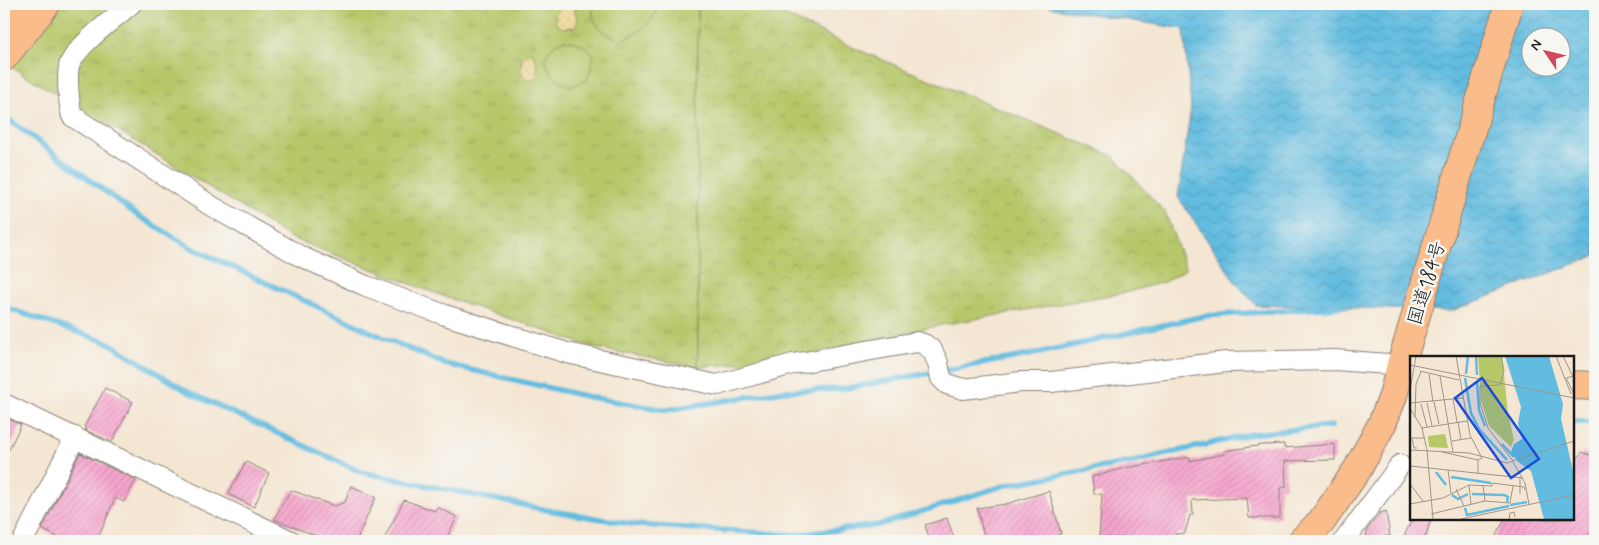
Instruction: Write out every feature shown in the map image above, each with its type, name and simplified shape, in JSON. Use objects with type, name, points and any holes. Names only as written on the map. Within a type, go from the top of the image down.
[{"type":"main road","points":[[4,24],[26,4]]},
{"type":"main road","points":[[4,57],[46,4]]},
{"type":"main road","name":"国道184号","points":[[1302,541],[1321,522],[1357,470],[1382,424],[1406,366],[1411,335],[1509,4]]},
{"type":"main road","points":[[1574,385],[1595,386]]},
{"type":"street","points":[[130,4],[77,51],[69,65],[69,105],[72,116],[213,207],[300,256],[366,286],[445,315],[567,353],[717,385],[792,364],[917,342],[924,344],[932,350],[947,384],[963,389],[1021,382],[1051,382],[1226,362],[1335,360],[1406,366]]},
{"type":"street","points":[[4,404],[291,541]]},
{"type":"street","points":[[24,541],[75,437]]},
{"type":"street","points":[[1344,541],[1400,465]]},
{"type":"green space","points":[[4,4],[698,4],[698,367],[595,348],[437,294],[291,238],[127,136],[4,63]]},
{"type":"green space","points":[[594,4],[658,4],[653,17],[645,27],[634,35],[621,40],[609,35],[599,27],[593,17]]},
{"type":"green space","points":[[698,4],[761,4],[854,48],[1113,156],[1165,212],[1186,269],[1164,282],[1128,292],[941,325],[789,359],[698,367]]},
{"type":"green space","points":[[564,40],[581,44],[594,55],[587,81],[570,86],[561,82],[549,70],[546,64],[546,57],[549,51]]},
{"type":"sand","points":[[568,4],[574,7],[578,22],[575,27],[563,28],[556,24],[555,15],[561,5]]},
{"type":"sand","points":[[531,52],[535,58],[537,73],[534,80],[527,81],[521,72],[521,62],[524,55]]},
{"type":"water","points":[[1045,4],[1595,4],[1595,256],[1451,311],[1256,305],[1236,283],[1178,197],[1191,107],[1184,29],[1054,8]]},
{"type":"building","points":[[105,388],[133,402],[112,442],[85,430],[86,428],[84,427]]},
{"type":"building","points":[[4,417],[21,425],[4,459]]},
{"type":"building","points":[[1284,444],[1284,448],[1335,444],[1335,460],[1285,461],[1286,487],[1280,488],[1280,518],[1249,518],[1247,498],[1192,500],[1193,515],[1190,515],[1185,533],[1176,534],[1177,541],[1146,541],[1099,537],[1102,494],[1094,494],[1092,477],[1125,468],[1190,457],[1190,461],[1224,454],[1224,451]]},
{"type":"building","points":[[1582,452],[1595,457],[1595,527],[1584,541],[1493,541],[1504,520],[1574,520],[1574,464]]},
{"type":"building","points":[[80,453],[136,480],[124,502],[115,498],[97,541],[65,541],[42,529]]},
{"type":"building","points":[[246,462],[269,473],[254,507],[228,494]]},
{"type":"building","points":[[351,486],[376,497],[356,541],[329,541],[274,519],[291,490],[334,506],[345,502]]},
{"type":"building","points":[[1049,491],[1061,534],[1036,541],[985,541],[977,508],[1006,504]]},
{"type":"building","points":[[404,500],[435,511],[437,507],[457,517],[445,541],[383,541]]},
{"type":"building","points":[[1386,511],[1390,536],[1366,537],[1367,530],[1380,513]]},
{"type":"building","points":[[947,518],[955,541],[930,541],[925,525]]},
{"type":"building","points":[[1412,520],[1431,520],[1424,541],[1402,541]]},
{"type":"waterway","points":[[4,116],[137,215],[192,248],[384,338],[445,364],[589,397],[666,410],[784,391],[842,389],[1029,355],[1204,316],[1338,307]]},
{"type":"waterway","points":[[4,307],[109,343],[188,392],[361,472],[547,510],[638,525],[796,535],[879,525],[1006,485],[1137,461],[1251,434],[1332,426]]},
{"type":"waterway","points":[[1574,422],[1595,422]]}]
